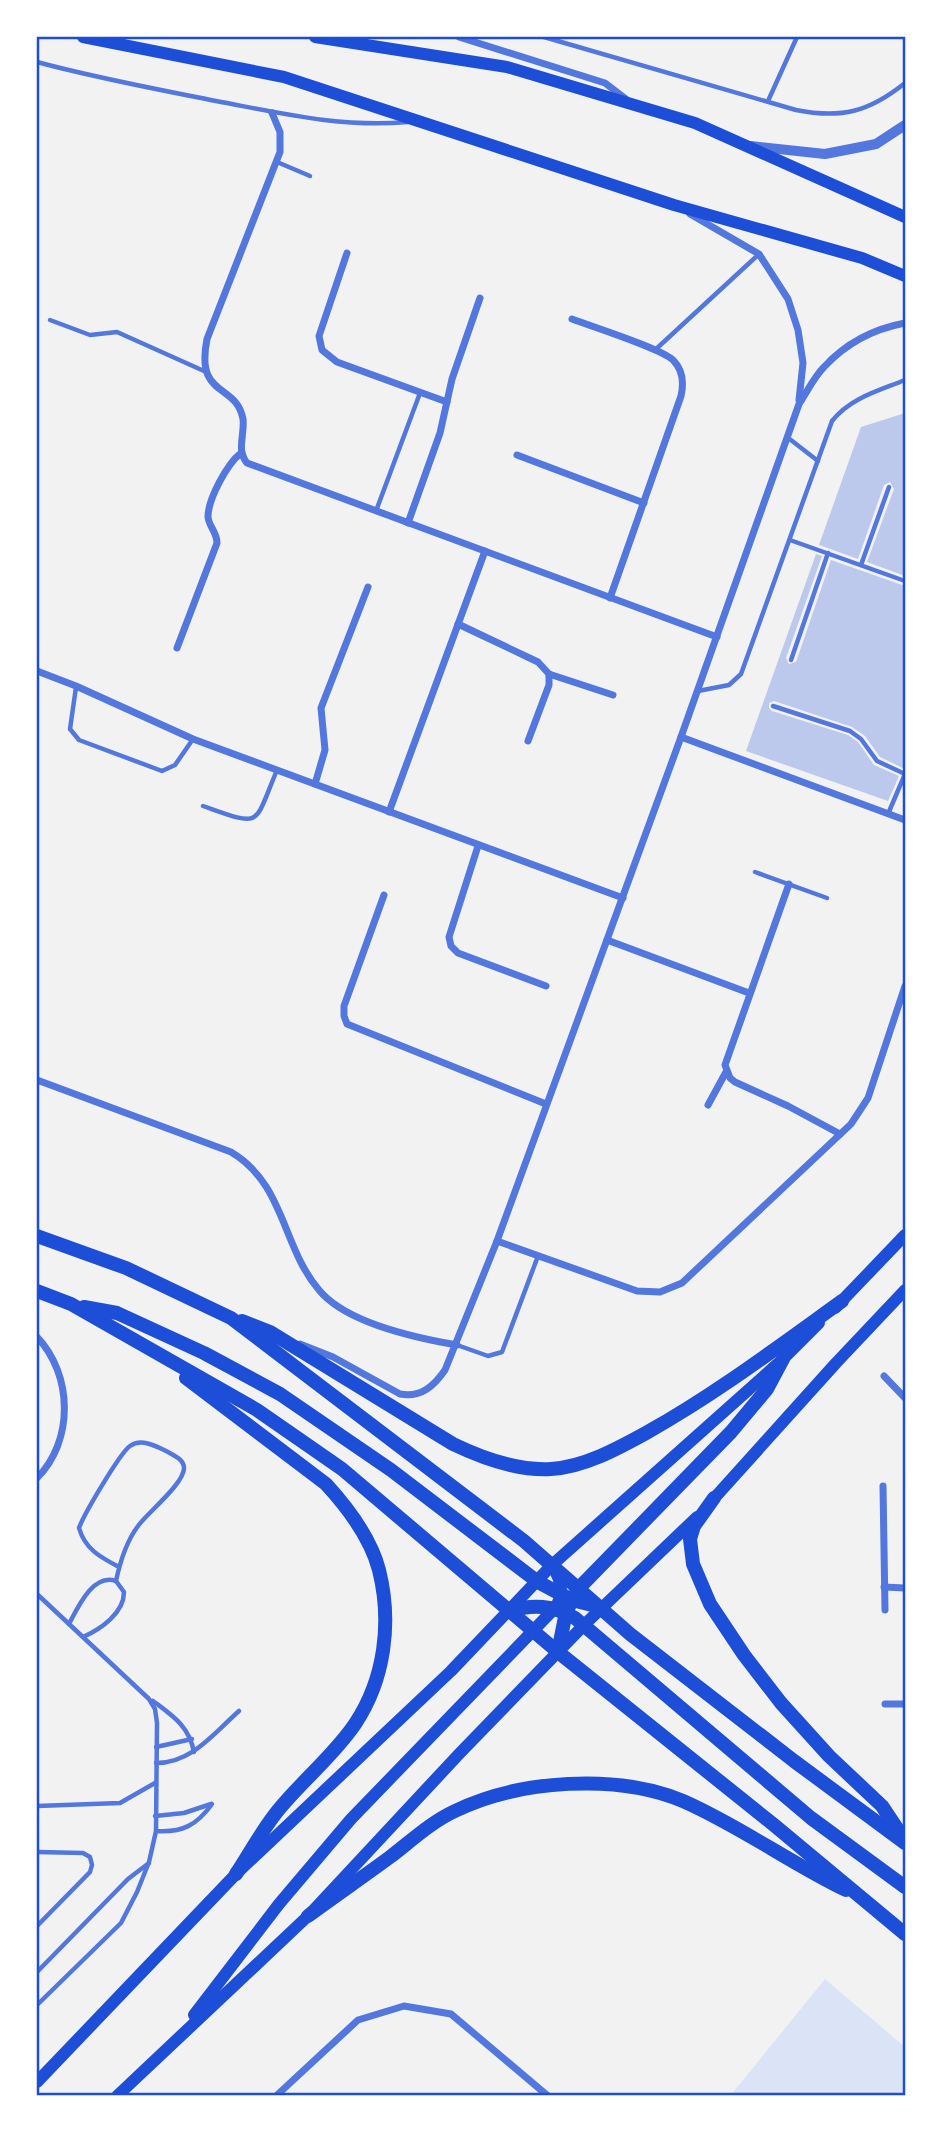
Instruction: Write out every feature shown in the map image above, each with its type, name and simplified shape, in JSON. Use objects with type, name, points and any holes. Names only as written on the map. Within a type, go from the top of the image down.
[{"type":"main road","points":[[83,37],[284,77],[674,205],[862,258],[905,276]]},
{"type":"main road","points":[[315,37],[508,67],[695,123],[905,217]]},
{"type":"main road","points":[[37,2082],[236,1874],[451,1671],[552,1566],[783,1359],[905,1235]]},
{"type":"main road","points":[[37,1236],[126,1268],[232,1318],[258,1326],[453,1444],[476,1455],[504,1463],[551,1469],[592,1459],[625,1445],[670,1420],[842,1301]]},
{"type":"main road","points":[[117,2096],[308,1916],[584,1625],[679,1536],[905,1290]]},
{"type":"main road","points":[[37,1291],[71,1304],[257,1410],[342,1469],[558,1652],[868,1901],[905,1934]]},
{"type":"main road","points":[[71,1304],[117,1313],[204,1353],[280,1394],[391,1470],[567,1601]]},
{"type":"main road","points":[[232,1318],[552,1566],[567,1601],[584,1625],[811,1818],[905,1887]]},
{"type":"main road","points":[[143,1345],[326,1484],[343,1503],[366,1540],[379,1569],[385,1615],[384,1647],[377,1680],[356,1723],[330,1756],[279,1809],[236,1874]]},
{"type":"main road","points":[[172,2045],[279,1904],[351,1819],[532,1630],[567,1601],[731,1432],[767,1390],[783,1359]]},
{"type":"main road","points":[[714,1498],[694,1526],[690,1539],[692,1564],[710,1604],[781,1703],[829,1756],[882,1806],[905,1841]]},
{"type":"main road","points":[[509,1611],[567,1601],[602,1607],[631,1634],[794,1761],[905,1841]]},
{"type":"main road","points":[[558,1652],[567,1601]]},
{"type":"main road","points":[[308,1916],[416,1835],[454,1811],[498,1795],[546,1786],[597,1783],[648,1790],[707,1812],[822,1879],[868,1901]]},
{"type":"street","points":[[459,37],[605,83],[632,104]]},
{"type":"street","points":[[272,113],[281,142],[276,162],[207,339],[204,371],[211,382],[238,407],[243,418],[243,458],[252,466],[717,637]]},
{"type":"street","points":[[746,146],[825,154],[876,144],[905,125]]},
{"type":"street","points":[[674,205],[759,254],[788,299],[798,330],[803,363],[799,404]]},
{"type":"street","points":[[347,253],[319,335],[322,350],[337,362],[447,402]]},
{"type":"street","points":[[408,523],[440,433],[452,379],[480,298]]},
{"type":"street","points":[[572,319],[674,361],[683,378],[683,387],[610,598]]},
{"type":"street","points":[[282,1339],[333,1357],[393,1391],[408,1396],[422,1393],[439,1379],[457,1345],[498,1241],[799,404],[822,368],[849,345],[879,328],[905,323]]},
{"type":"street","points":[[177,648],[217,543],[216,534],[208,518],[210,509],[225,470],[242,453]]},
{"type":"street","points":[[517,455],[643,503]]},
{"type":"street","points":[[389,812],[485,551]]},
{"type":"street","points":[[315,784],[325,750],[321,708],[368,587]]},
{"type":"street","points":[[458,624],[538,662],[549,674],[614,695]]},
{"type":"street","points":[[37,671],[193,739],[623,898]]},
{"type":"street","points":[[528,741],[549,685],[549,674]]},
{"type":"street","points":[[681,737],[905,820]]},
{"type":"street","points":[[478,846],[449,937],[451,946],[458,953],[546,986]]},
{"type":"street","points":[[708,1105],[726,1072],[725,1059],[789,884]]},
{"type":"street","points":[[384,895],[344,1006],[344,1016],[348,1024],[546,1104]]},
{"type":"street","points":[[607,940],[749,993]]},
{"type":"street","points":[[498,1241],[637,1291],[660,1292],[682,1283],[856,1118],[867,1098],[905,986]]},
{"type":"street","points":[[726,1072],[735,1082],[840,1134]]},
{"type":"street","points":[[37,1080],[242,1158],[266,1184],[307,1272],[328,1300],[348,1313],[383,1326],[457,1345]]},
{"type":"street","points":[[37,1337],[56,1366],[63,1387],[65,1410],[63,1432],[56,1453],[37,1478]]},
{"type":"street","points":[[884,1376],[905,1398]]},
{"type":"street","points":[[883,1486],[885,1609]]},
{"type":"street","points":[[884,1587],[905,1588]]},
{"type":"street","points":[[885,1704],[905,1704]]},
{"type":"street","points":[[276,2096],[358,2020],[404,2006],[451,2014],[548,2096]]},
{"type":"lane","points":[[544,37],[819,114],[838,114],[873,105],[905,83]]},
{"type":"lane","points":[[768,101],[797,37]]},
{"type":"lane","points":[[37,62],[323,122],[356,124],[422,121]]},
{"type":"lane","points":[[276,162],[310,176]]},
{"type":"lane","points":[[655,351],[759,254]]},
{"type":"lane","points":[[50,320],[90,335],[117,332],[204,371]]},
{"type":"lane","points":[[697,691],[729,685],[739,678],[832,421],[841,410],[856,400],[905,380]]},
{"type":"lane","points":[[376,511],[420,393]]},
{"type":"lane","points":[[787,437],[818,461]]},
{"type":"lane","points":[[861,565],[889,487]]},
{"type":"lane","points":[[790,540],[905,581]]},
{"type":"lane","points":[[791,660],[828,553]]},
{"type":"lane","points":[[76,686],[70,729],[79,740],[162,771],[175,765],[193,739]]},
{"type":"lane","points":[[773,706],[850,732],[866,744],[877,761],[905,774],[888,814]]},
{"type":"lane","points":[[202,806],[243,820],[252,820],[258,815],[277,770]]},
{"type":"lane","points":[[755,872],[827,898]]},
{"type":"lane","points":[[457,1345],[488,1356],[502,1352],[538,1256]]},
{"type":"lane","points":[[116,1581],[119,1567],[137,1527],[184,1472],[180,1459],[155,1445],[141,1443],[130,1446],[93,1500],[79,1528],[83,1542],[100,1557],[119,1567]]},
{"type":"lane","points":[[69,1624],[97,1583],[110,1579],[116,1581],[124,1592],[121,1604],[103,1626],[83,1637]]},
{"type":"lane","points":[[37,1594],[149,1699],[182,1723],[192,1739],[194,1752]]},
{"type":"lane","points":[[37,2005],[121,1923],[149,1862],[156,1831],[157,1723],[155,1709],[149,1699]]},
{"type":"lane","points":[[156,1763],[176,1761],[194,1752],[239,1711]]},
{"type":"lane","points":[[156,1747],[192,1739]]},
{"type":"lane","points":[[37,1806],[120,1803],[156,1782]]},
{"type":"lane","points":[[155,1816],[184,1813],[212,1804],[203,1816],[189,1827],[178,1831],[156,1831]]},
{"type":"lane","points":[[37,1852],[83,1853],[90,1857],[92,1865],[90,1872],[37,1926]]},
{"type":"lane","points":[[37,1972],[128,1879],[149,1862]]},
{"type":"shaded area","points":[[825,1979],[905,2047],[905,2096],[730,2096]]},
{"type":"building","points":[[905,413],[905,576],[867,562],[894,489],[890,482],[884,485],[858,559],[819,545],[861,427]]},
{"type":"building","points":[[816,554],[822,556],[786,658],[789,664],[796,662],[831,560],[905,586],[905,769],[880,757],[865,736],[852,727],[774,701],[769,703],[769,708],[848,735],[858,742],[874,765],[899,776],[888,801],[746,751]]}]
